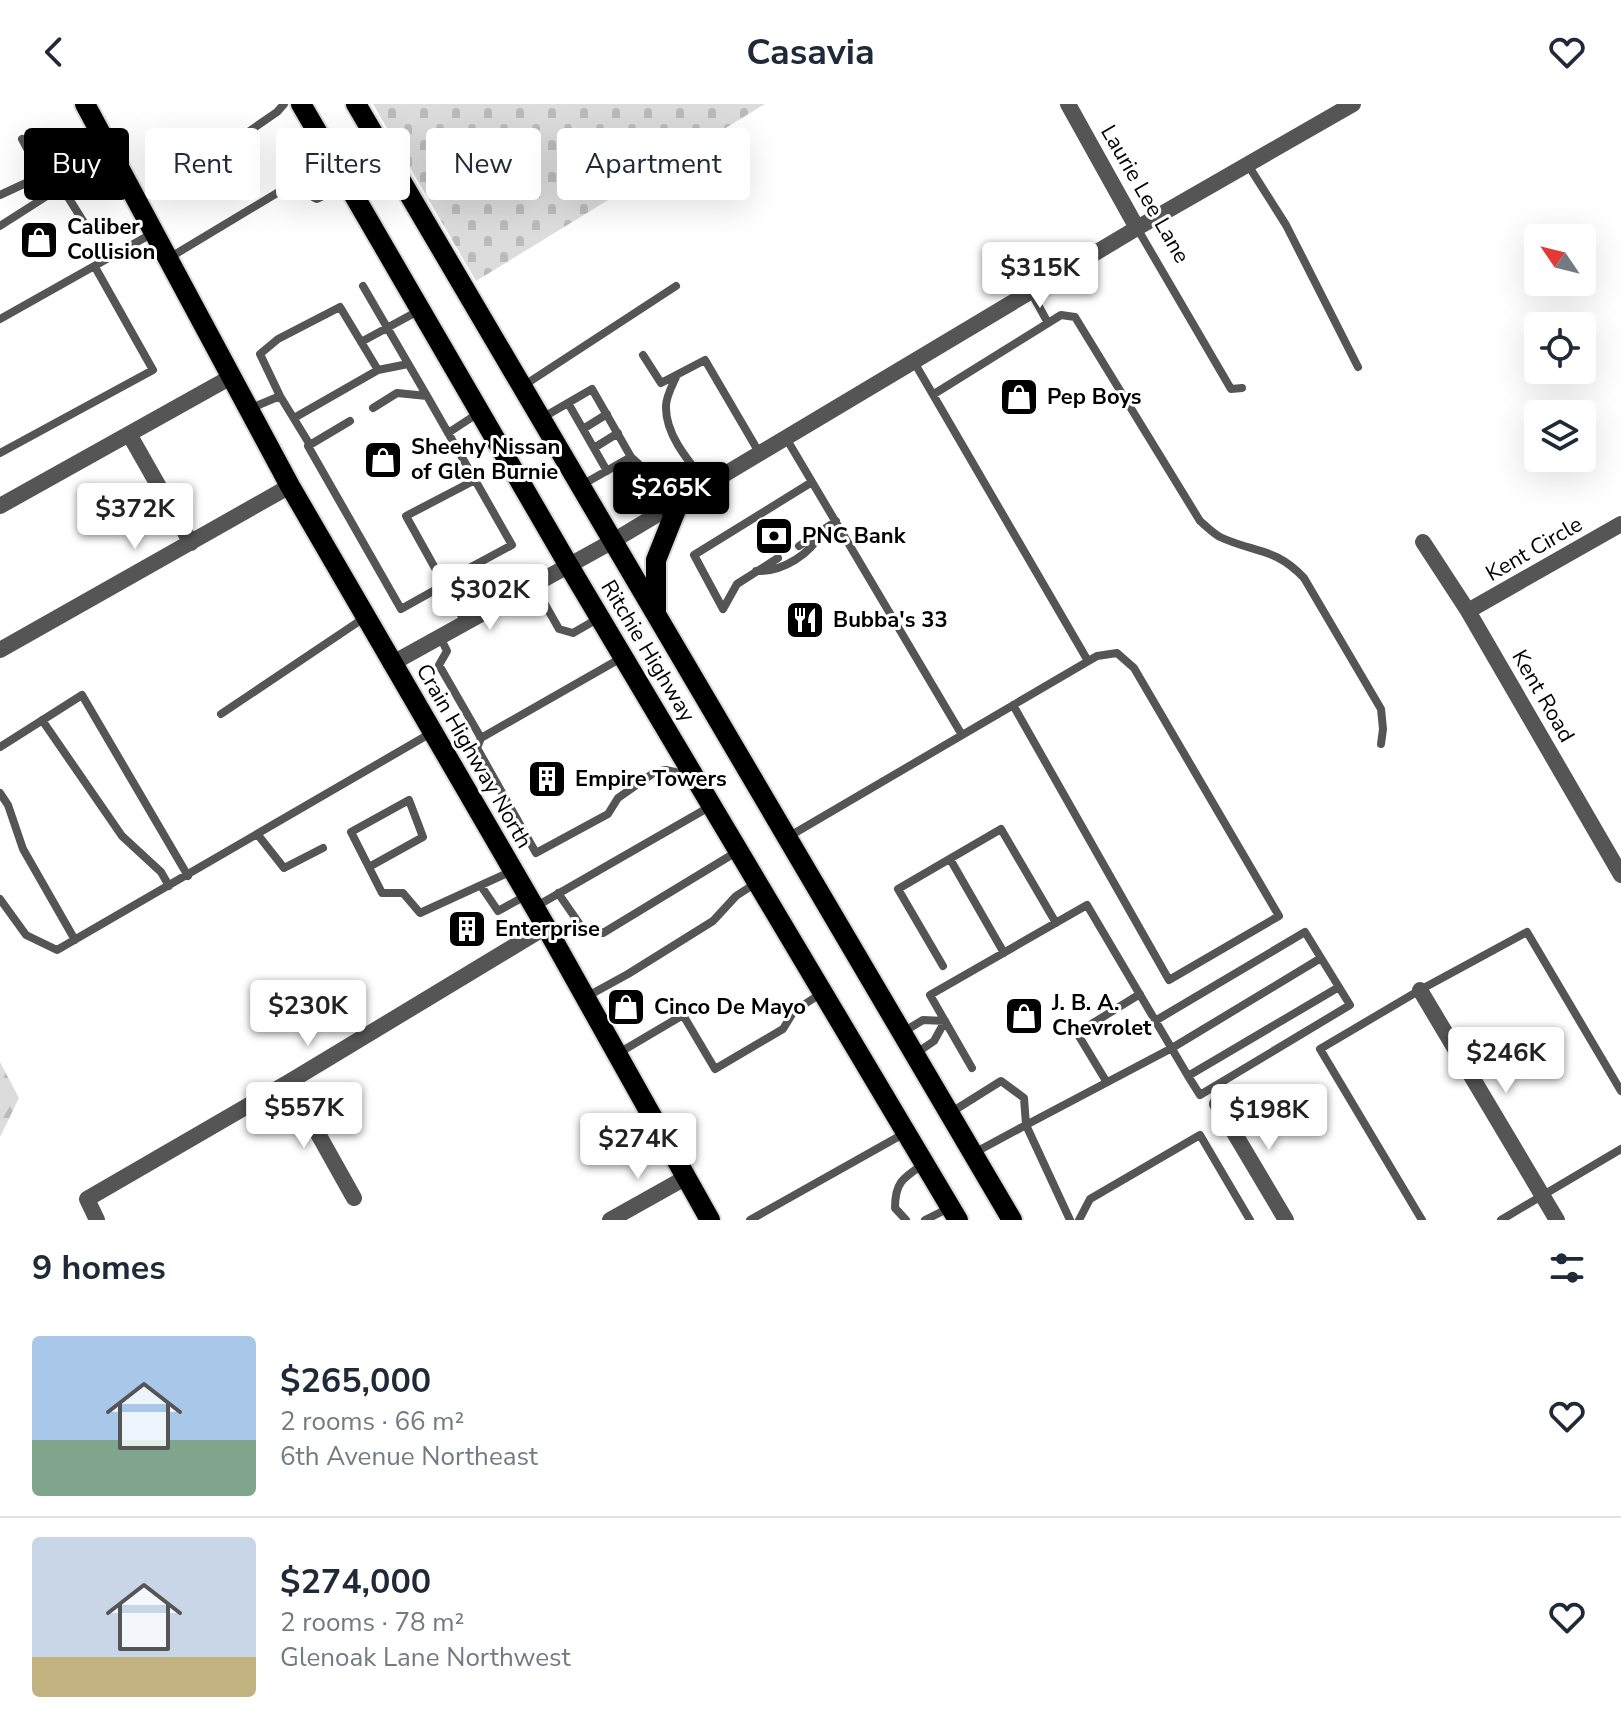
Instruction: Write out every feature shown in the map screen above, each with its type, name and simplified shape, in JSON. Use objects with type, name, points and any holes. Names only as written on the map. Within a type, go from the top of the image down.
[{"type":"main road","name":"Crain Highway North","points":[[85,104],[97,128]]},
{"type":"main road","name":"Ritchie Highway","points":[[301,104],[315,128]]},
{"type":"main road","name":"Ritchie Highway","points":[[356,104],[1012,1220]]},
{"type":"main road","name":"Crain Highway North","points":[[129,188],[290,486],[546,927],[710,1220]]},
{"type":"main road","name":"Ritchie Highway","points":[[356,200],[569,566],[954,1213]]},
{"type":"main road","points":[[657,615],[656,560],[679,502]]},
{"type":"street","name":"Laurie Lee Lane","points":[[1068,104],[1137,228]]},
{"type":"street","points":[[391,664],[613,541],[1137,228],[1353,104]]},
{"type":"street","points":[[0,506],[231,377]]},
{"type":"street","points":[[129,434],[191,543]]},
{"type":"street","points":[[0,650],[290,486]]},
{"type":"street","name":"Kent Circle","points":[[1468,611],[1621,524]]},
{"type":"street","name":"Kent Road","points":[[1423,542],[1468,611],[1621,875]]},
{"type":"street","points":[[97,1220],[87,1199],[546,927]]},
{"type":"street","points":[[1420,990],[1557,1220]]},
{"type":"street","points":[[289,1082],[354,1198]]},
{"type":"street","points":[[1217,1104],[1286,1220]]},
{"type":"street","points":[[615,1219],[685,1178]]},
{"type":"lane","points":[[254,128],[284,104]]},
{"type":"lane","points":[[22,139],[24,143]]},
{"type":"lane","points":[[1248,164],[1286,225],[1358,367]]},
{"type":"lane","points":[[0,195],[24,184]]},
{"type":"lane","points":[[168,259],[276,194]]},
{"type":"lane","points":[[0,226],[40,200]]},
{"type":"lane","points":[[70,200],[88,229]]},
{"type":"lane","name":"Laurie Lee Lane","points":[[1137,228],[1231,389],[1242,388]]},
{"type":"lane","points":[[0,319],[154,233]]},
{"type":"lane","points":[[0,453],[153,370],[95,267]]},
{"type":"lane","points":[[363,286],[512,545],[460,573]]},
{"type":"lane","points":[[522,386],[676,286]]},
{"type":"lane","points":[[1031,292],[1048,323]]},
{"type":"lane","points":[[378,370],[340,307],[278,339],[260,354],[280,396],[401,609],[444,585]]},
{"type":"lane","points":[[361,342],[421,309]]},
{"type":"lane","points":[[934,394],[1061,315],[1075,317],[1200,521],[1218,536],[1290,563],[1304,578],[1381,709],[1381,744]]},
{"type":"lane","points":[[643,355],[661,383],[705,360],[760,454]]},
{"type":"lane","points":[[914,362],[1088,661]]},
{"type":"lane","points":[[294,418],[378,370],[408,364]]},
{"type":"lane","points":[[677,375],[666,405],[669,425],[681,449],[708,485]]},
{"type":"lane","points":[[541,418],[592,389],[631,457],[679,502]]},
{"type":"lane","points":[[373,408],[397,393],[427,396]]},
{"type":"lane","points":[[249,409],[280,396]]},
{"type":"lane","points":[[568,403],[607,471]]},
{"type":"lane","points":[[448,433],[481,411]]},
{"type":"lane","points":[[583,429],[607,414]]},
{"type":"lane","points":[[310,445],[350,421]]},
{"type":"lane","points":[[594,448],[618,433]]},
{"type":"lane","points":[[786,438],[962,735]]},
{"type":"lane","points":[[580,486],[631,457]]},
{"type":"lane","points":[[466,623],[406,516],[475,480]]},
{"type":"lane","points":[[778,558],[737,584],[723,609],[694,555],[812,482]]},
{"type":"lane","points":[[799,546],[836,521]]},
{"type":"lane","points":[[756,571],[773,572],[814,547],[822,531]]},
{"type":"lane","points":[[534,585],[559,629],[573,633],[600,617]]},
{"type":"lane","points":[[221,714],[365,618]]},
{"type":"lane","points":[[440,637],[447,651],[439,665],[481,738]]},
{"type":"lane","points":[[787,837],[1088,661],[1097,656],[1117,653],[1134,668],[1279,916],[1169,980],[1013,705]]},
{"type":"lane","points":[[623,657],[481,738],[477,748],[536,853],[608,814],[618,798],[655,772],[666,770],[695,777]]},
{"type":"lane","points":[[0,747],[82,695],[188,876]]},
{"type":"lane","points":[[42,720],[122,836],[161,872],[169,886]]},
{"type":"lane","points":[[0,899],[26,935],[57,950],[432,733]]},
{"type":"lane","points":[[0,793],[8,805],[23,849],[75,940]]},
{"type":"lane","points":[[369,867],[423,837],[409,800],[351,832],[382,893],[403,893],[420,913],[513,871]]},
{"type":"lane","points":[[481,886],[498,911],[558,893],[712,805]]},
{"type":"lane","points":[[943,966],[898,889],[1001,829],[1056,923]]},
{"type":"lane","points":[[258,835],[284,868],[323,848]]},
{"type":"lane","points":[[558,893],[583,929],[603,933],[738,851]]},
{"type":"lane","points":[[950,859],[1004,953]]},
{"type":"lane","points":[[585,997],[713,921],[736,896],[757,882]]},
{"type":"lane","points":[[972,1068],[930,995],[1087,905],[1155,1021],[1200,1095],[1350,1005],[1305,932],[1155,1021]]},
{"type":"lane","points":[[1422,1220],[1320,1049],[1527,932],[1621,1091]]},
{"type":"lane","points":[[973,1153],[1172,1048],[1321,958]]},
{"type":"lane","points":[[1188,1076],[1339,987]]},
{"type":"lane","points":[[617,1054],[683,1015],[715,1069],[783,1029],[794,1011],[823,993]]},
{"type":"lane","points":[[1106,1081],[1077,1033],[1140,994]]},
{"type":"lane","points":[[902,1032],[923,1020],[945,1021]]},
{"type":"lane","points":[[915,1054],[934,1041],[945,1021]]},
{"type":"lane","points":[[949,1113],[1001,1081],[1024,1098],[1026,1125],[1070,1220]]},
{"type":"lane","points":[[750,1220],[906,1132]]},
{"type":"lane","points":[[1079,1220],[1090,1199],[1200,1135],[1250,1220]]},
{"type":"lane","points":[[1501,1220],[1621,1149]]},
{"type":"lane","points":[[904,1219],[895,1208],[895,1193],[901,1179],[924,1163]]},
{"type":"lane","points":[[925,1220],[954,1213]]},
{"type":"green space","points":[[373,104],[765,104],[726,128],[557,128],[557,200],[608,200],[476,281],[429,200],[541,200],[541,128],[426,128],[426,195],[410,168],[410,128],[387,128]]},
{"type":"green space","points":[[0,1062],[19,1098],[0,1137]]},
{"type":"place","name":"Caliber Collision","points":[[39,240]]},
{"type":"place","name":"Pep Boys","points":[[1019,397]]},
{"type":"place","name":"Sheehy Nissan of Glen Burnie","points":[[383,460]]},
{"type":"place","name":"PNC Bank","points":[[774,536]]},
{"type":"place","name":"Bubba's 33","points":[[805,620]]},
{"type":"place","name":"Empire Towers","points":[[547,779]]},
{"type":"place","name":"Enterprise","points":[[467,929]]},
{"type":"place","name":"Cinco De Mayo","points":[[626,1007]]},
{"type":"place","name":"J. B. A. Chevrolet","points":[[1024,1016]]}]
